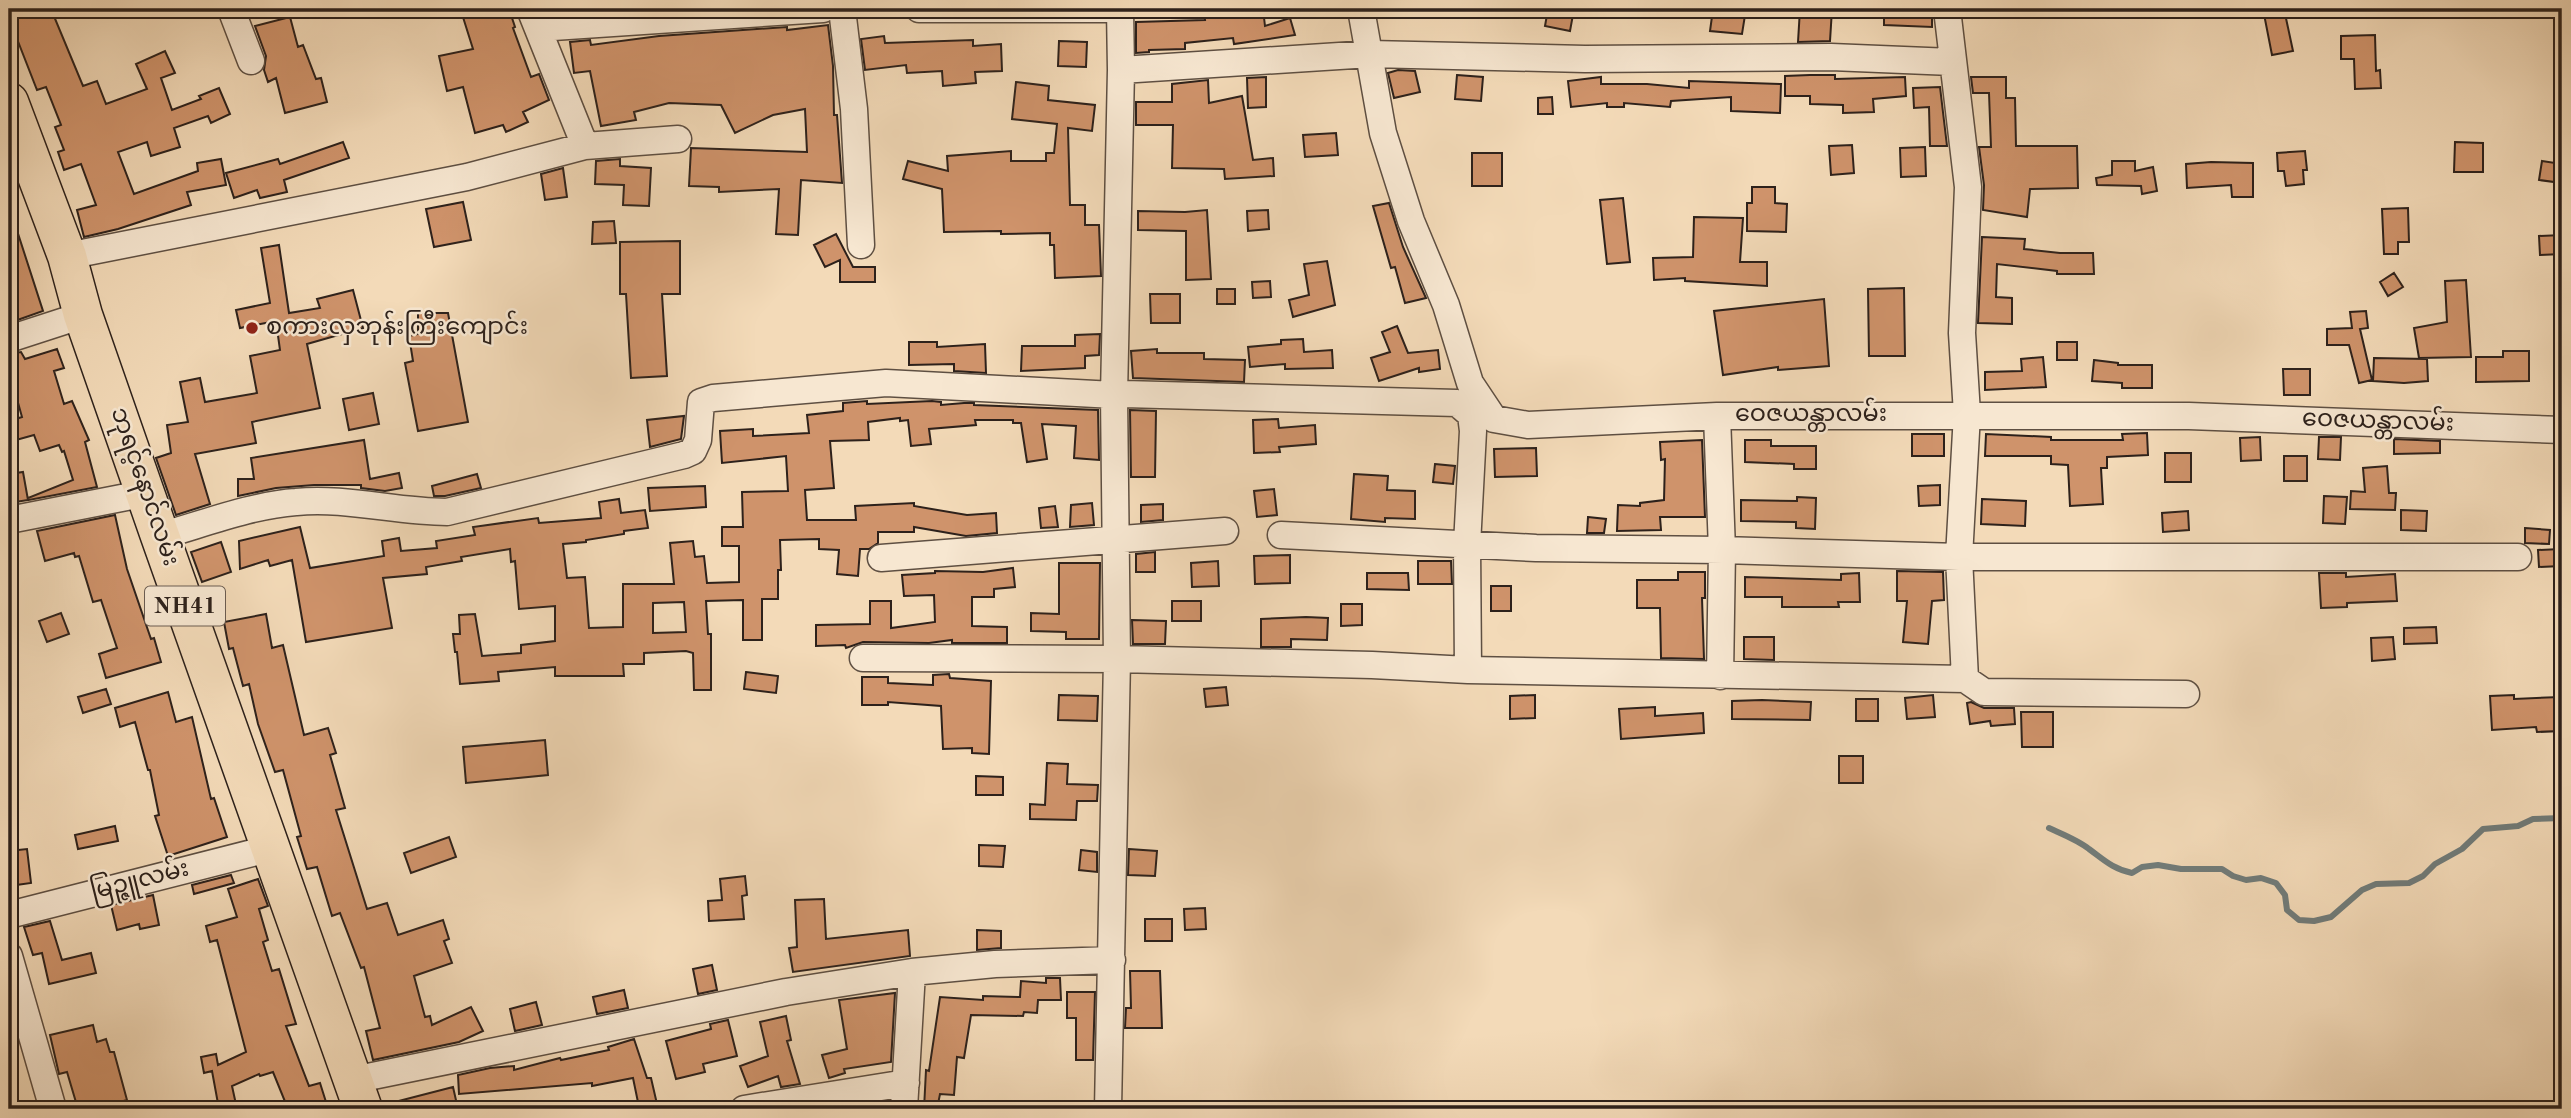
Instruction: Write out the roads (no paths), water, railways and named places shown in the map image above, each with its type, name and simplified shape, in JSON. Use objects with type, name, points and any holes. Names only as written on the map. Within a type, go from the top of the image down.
[{"type":"highway","name":"ဘုရင့်နောင်လမ်း","points":[[12,119],[67,256],[83,315],[358,1095]]},
{"type":"street","points":[[231,9],[251,61]]},
{"type":"street","points":[[585,146],[534,19],[823,9]]},
{"type":"street","points":[[842,9],[854,109],[861,245]]},
{"type":"street","points":[[919,9],[1120,9],[1114,395],[1117,659],[1108,1109]]},
{"type":"street","name":"ဝေဇယန္တာလမ်း","points":[[1361,9],[1383,133],[1411,221],[1446,304],[1470,383],[1494,419],[1528,425],[1717,416],[2189,416],[2562,430]]},
{"type":"street","points":[[1947,9],[1968,187],[1962,333],[1966,415],[1959,557],[1965,679]]},
{"type":"street","points":[[1121,70],[1370,54],[1585,59],[1831,57],[1952,62]]},
{"type":"street","points":[[67,256],[467,177],[585,146],[678,139]]},
{"type":"street","points":[[9,339],[83,315]]},
{"type":"street","points":[[160,536],[270,506],[295,502],[331,501],[424,512],[447,512],[576,481],[693,451],[698,440],[701,402],[713,398],[886,383],[1114,395],[1457,403],[1471,415],[1473,431],[1466,545],[1468,670]]},
{"type":"street","points":[[1717,416],[1722,550],[1720,676]]},
{"type":"street","points":[[9,520],[147,493]]},
{"type":"street","points":[[881,558],[1225,531]]},
{"type":"street","points":[[1281,535],[1466,545],[1959,557],[2518,557]]},
{"type":"street","points":[[863,658],[1117,659],[1720,676],[1965,679],[1984,692],[2186,694]]},
{"type":"street","name":"မြဉ္ဇူလမ်း","points":[[9,915],[272,848]]},
{"type":"street","points":[[9,956],[53,1109]]},
{"type":"street","points":[[358,1095],[786,992],[912,972],[995,964],[1112,960]]},
{"type":"street","points":[[744,1109],[905,1096],[912,972]]},
{"type":"waterway","points":[[2049,828],[2080,843],[2114,867],[2132,873],[2142,867],[2158,865],[2181,869],[2222,869],[2246,880],[2261,878],[2276,883],[2285,895],[2287,910],[2299,920],[2314,921],[2331,917],[2362,890],[2376,884],[2409,883],[2423,876],[2435,864],[2462,849],[2483,829],[2518,826],[2533,819],[2562,818]]},
{"type":"place","name":"စကားလှဘုန်းကြီးကျောင်း","points":[[252,328]]}]
